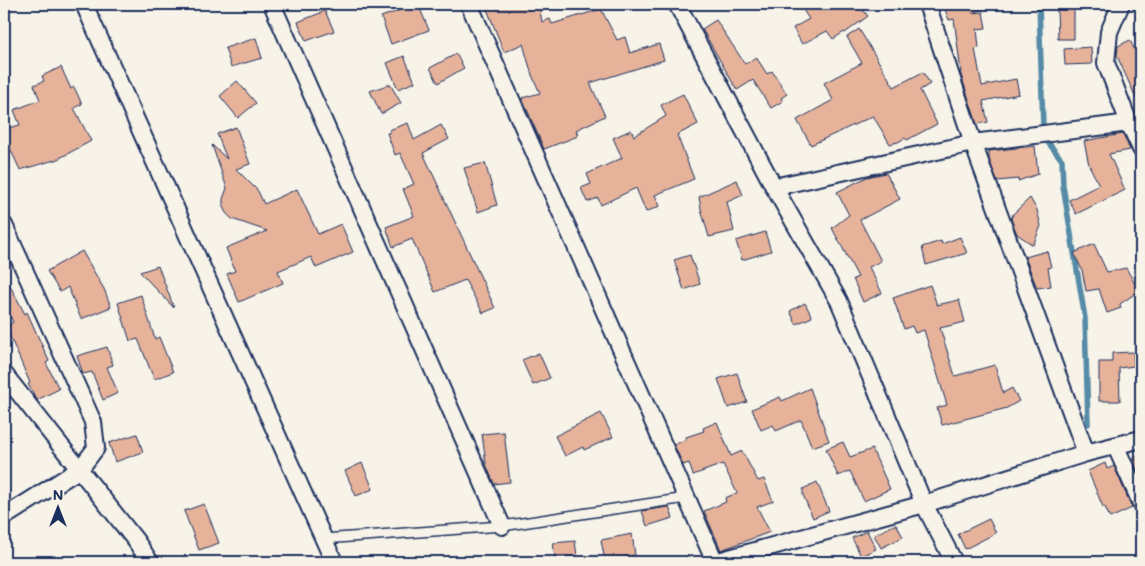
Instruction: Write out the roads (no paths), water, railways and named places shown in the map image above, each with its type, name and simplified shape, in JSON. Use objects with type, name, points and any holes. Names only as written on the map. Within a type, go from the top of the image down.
[{"type":"street","points":[[84,4],[334,562]]},
{"type":"street","points":[[272,4],[502,526]]},
{"type":"street","points":[[469,4],[715,562],[924,504],[1086,453],[1116,447],[1141,439]]},
{"type":"street","points":[[677,4],[774,187],[840,301],[924,504],[954,562]]},
{"type":"street","points":[[927,4],[973,143],[1086,453]]},
{"type":"street","points":[[1121,4],[1109,32],[1106,63],[1129,123],[1141,148]]},
{"type":"street","points":[[774,187],[973,143],[1129,123]]},
{"type":"street","points":[[4,225],[93,422],[96,448],[80,469],[4,517]]},
{"type":"street","points":[[4,374],[136,541],[150,562]]},
{"type":"street","points":[[1116,447],[1141,503]]},
{"type":"lane","points":[[323,539],[502,526],[686,498]]},
{"type":"waterway","points":[[1039,4],[1043,126]]},
{"type":"waterway","points":[[1046,140],[1062,160],[1063,186],[1085,318],[1088,424]]}]
